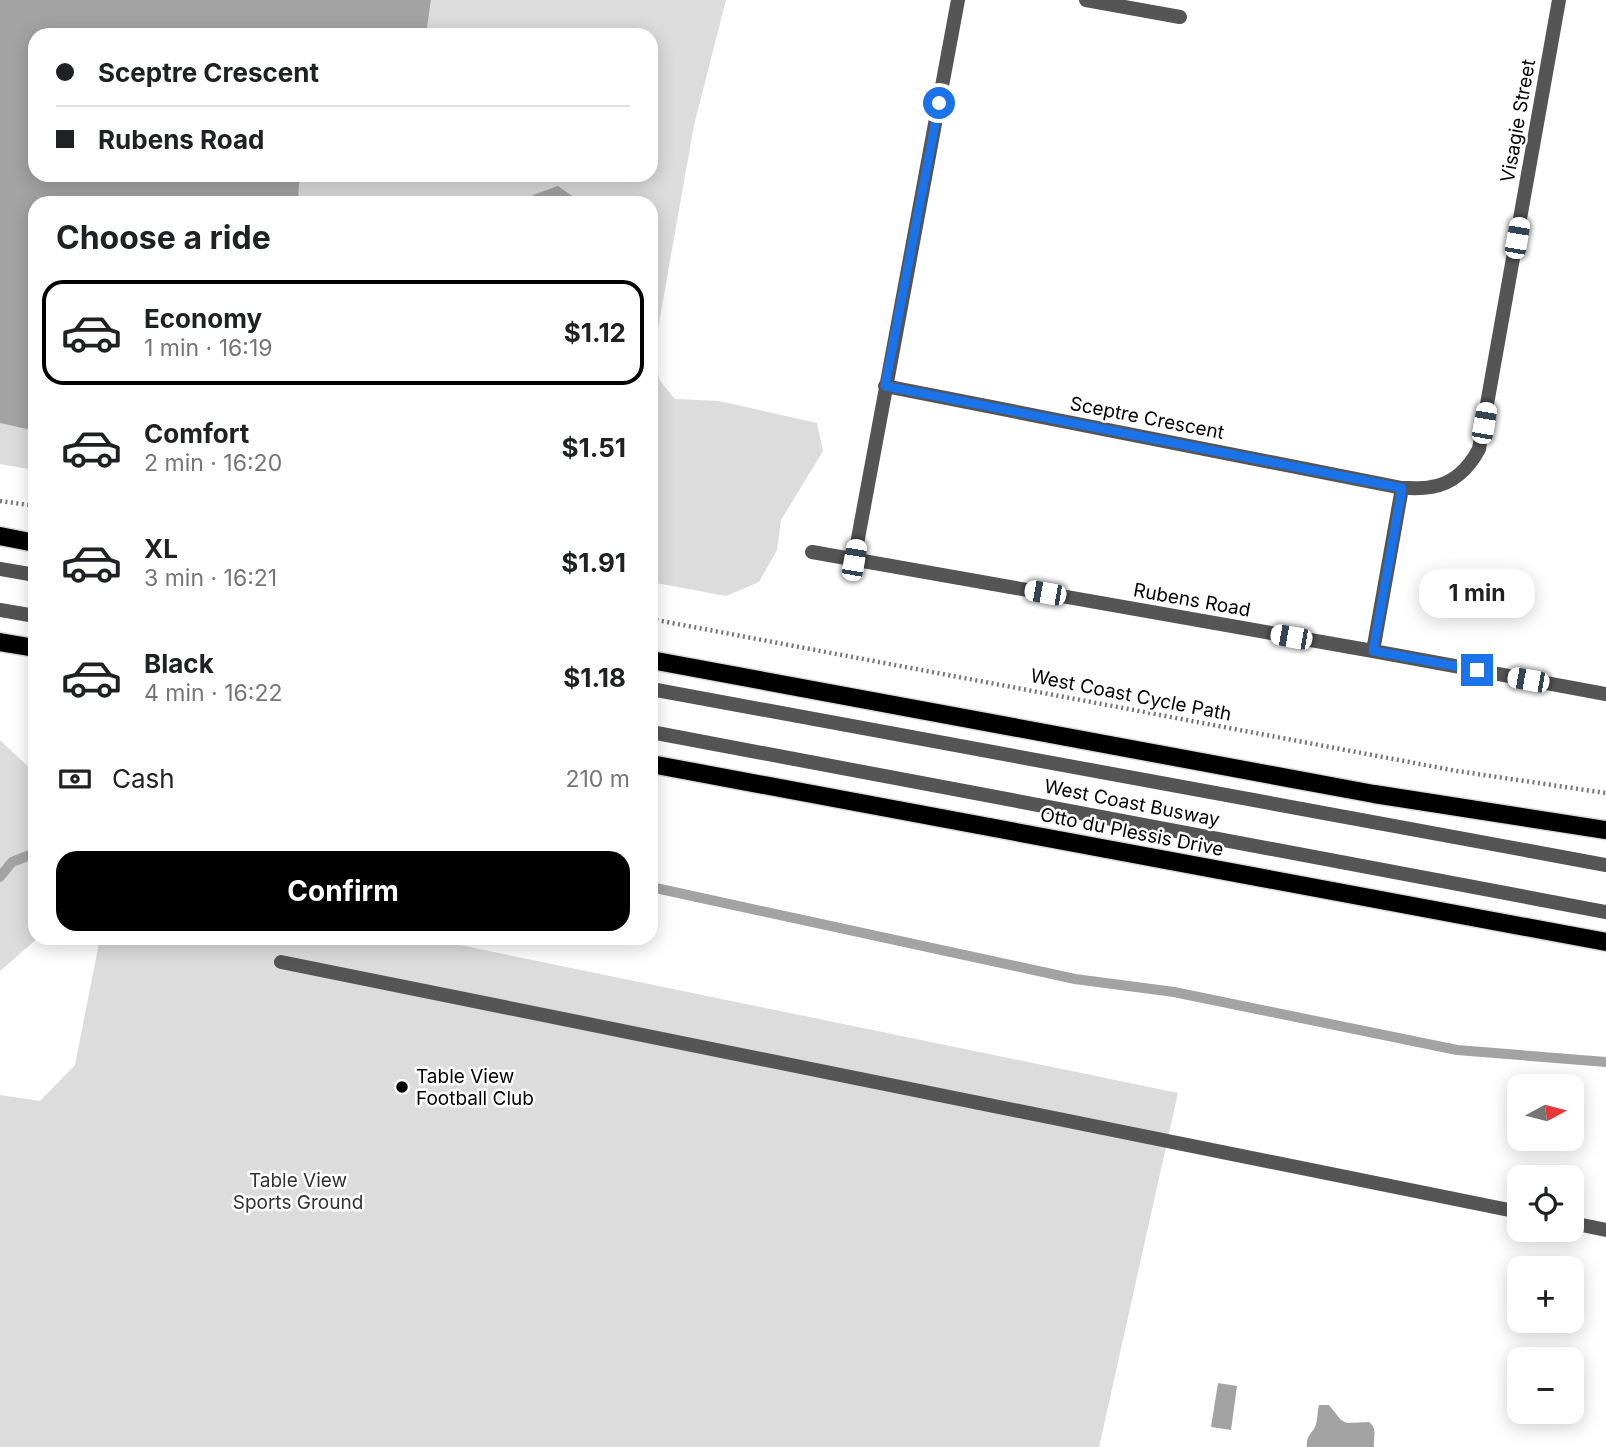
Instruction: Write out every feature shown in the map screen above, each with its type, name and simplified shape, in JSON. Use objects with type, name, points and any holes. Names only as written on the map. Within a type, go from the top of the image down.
[{"type":"main road","points":[[0,536],[28,541]]},
{"type":"main road","points":[[0,642],[28,647]]},
{"type":"main road","points":[[658,661],[1374,794],[1606,830]]},
{"type":"main road","name":"Otto du Plessis Drive","points":[[658,765],[1606,942]]},
{"type":"street","points":[[854,560],[958,0]]},
{"type":"street","points":[[1086,0],[1180,16]]},
{"type":"street","name":"Visagie Street","points":[[1402,488],[1431,487],[1451,481],[1473,461],[1479,449],[1559,0]]},
{"type":"street","name":"Sceptre Crescent","points":[[885,386],[1402,488]]},
{"type":"street","points":[[1373,651],[1402,488]]},
{"type":"street","name":"Rubens Road","points":[[812,552],[1606,694]]},
{"type":"street","points":[[0,569],[28,574]]},
{"type":"street","points":[[0,610],[28,615]]},
{"type":"street","name":"West Coast Busway","points":[[658,690],[1606,865]]},
{"type":"street","name":"West Coast Busway","points":[[658,733],[1606,912]]},
{"type":"street","points":[[281,962],[1507,1210]]},
{"type":"street","points":[[1584,1225],[1606,1230]]},
{"type":"path","points":[[0,501],[28,505]]},
{"type":"path","name":"West Coast Cycle Path","points":[[658,621],[1457,771],[1606,793]]},
{"type":"green space","points":[[431,0],[726,0],[694,125],[658,329],[658,196],[298,196],[300,182],[658,182],[658,28],[427,28]]},
{"type":"green space","points":[[658,374],[660,381],[675,399],[719,401],[817,423],[823,451],[781,520],[777,550],[759,582],[726,596],[658,583]]},
{"type":"green space","points":[[0,423],[28,429],[28,469],[0,464]]},
{"type":"green space","points":[[0,740],[28,766],[30,945],[0,971]]},
{"type":"green space","name":"Table View Sports Ground","points":[[99,945],[460,945],[1178,1093],[1099,1447],[0,1447],[0,1095],[40,1101],[75,1065]]},
{"type":"shaded area","points":[[0,0],[431,0],[427,28],[28,28],[28,182],[300,182],[298,196],[28,196],[28,429],[0,423]]},
{"type":"shaded area","points":[[558,186],[572,196],[532,196]]},
{"type":"shaded area","points":[[1218,1383],[1237,1386],[1231,1430],[1211,1427]]},
{"type":"shaded area","points":[[1319,1405],[1329,1405],[1341,1420],[1347,1423],[1369,1422],[1374,1430],[1374,1447],[1307,1447],[1316,1424]]},
{"type":"waterway","points":[[0,877],[12,862],[28,856]]},
{"type":"waterway","points":[[658,889],[1075,979],[1174,992],[1457,1050],[1606,1062]]},
{"type":"place","name":"Table View Football Club","points":[[402,1087]]},
{"type":"route","points":[[939,103],[885,386],[1402,488],[1373,651],[1477,670]]}]
